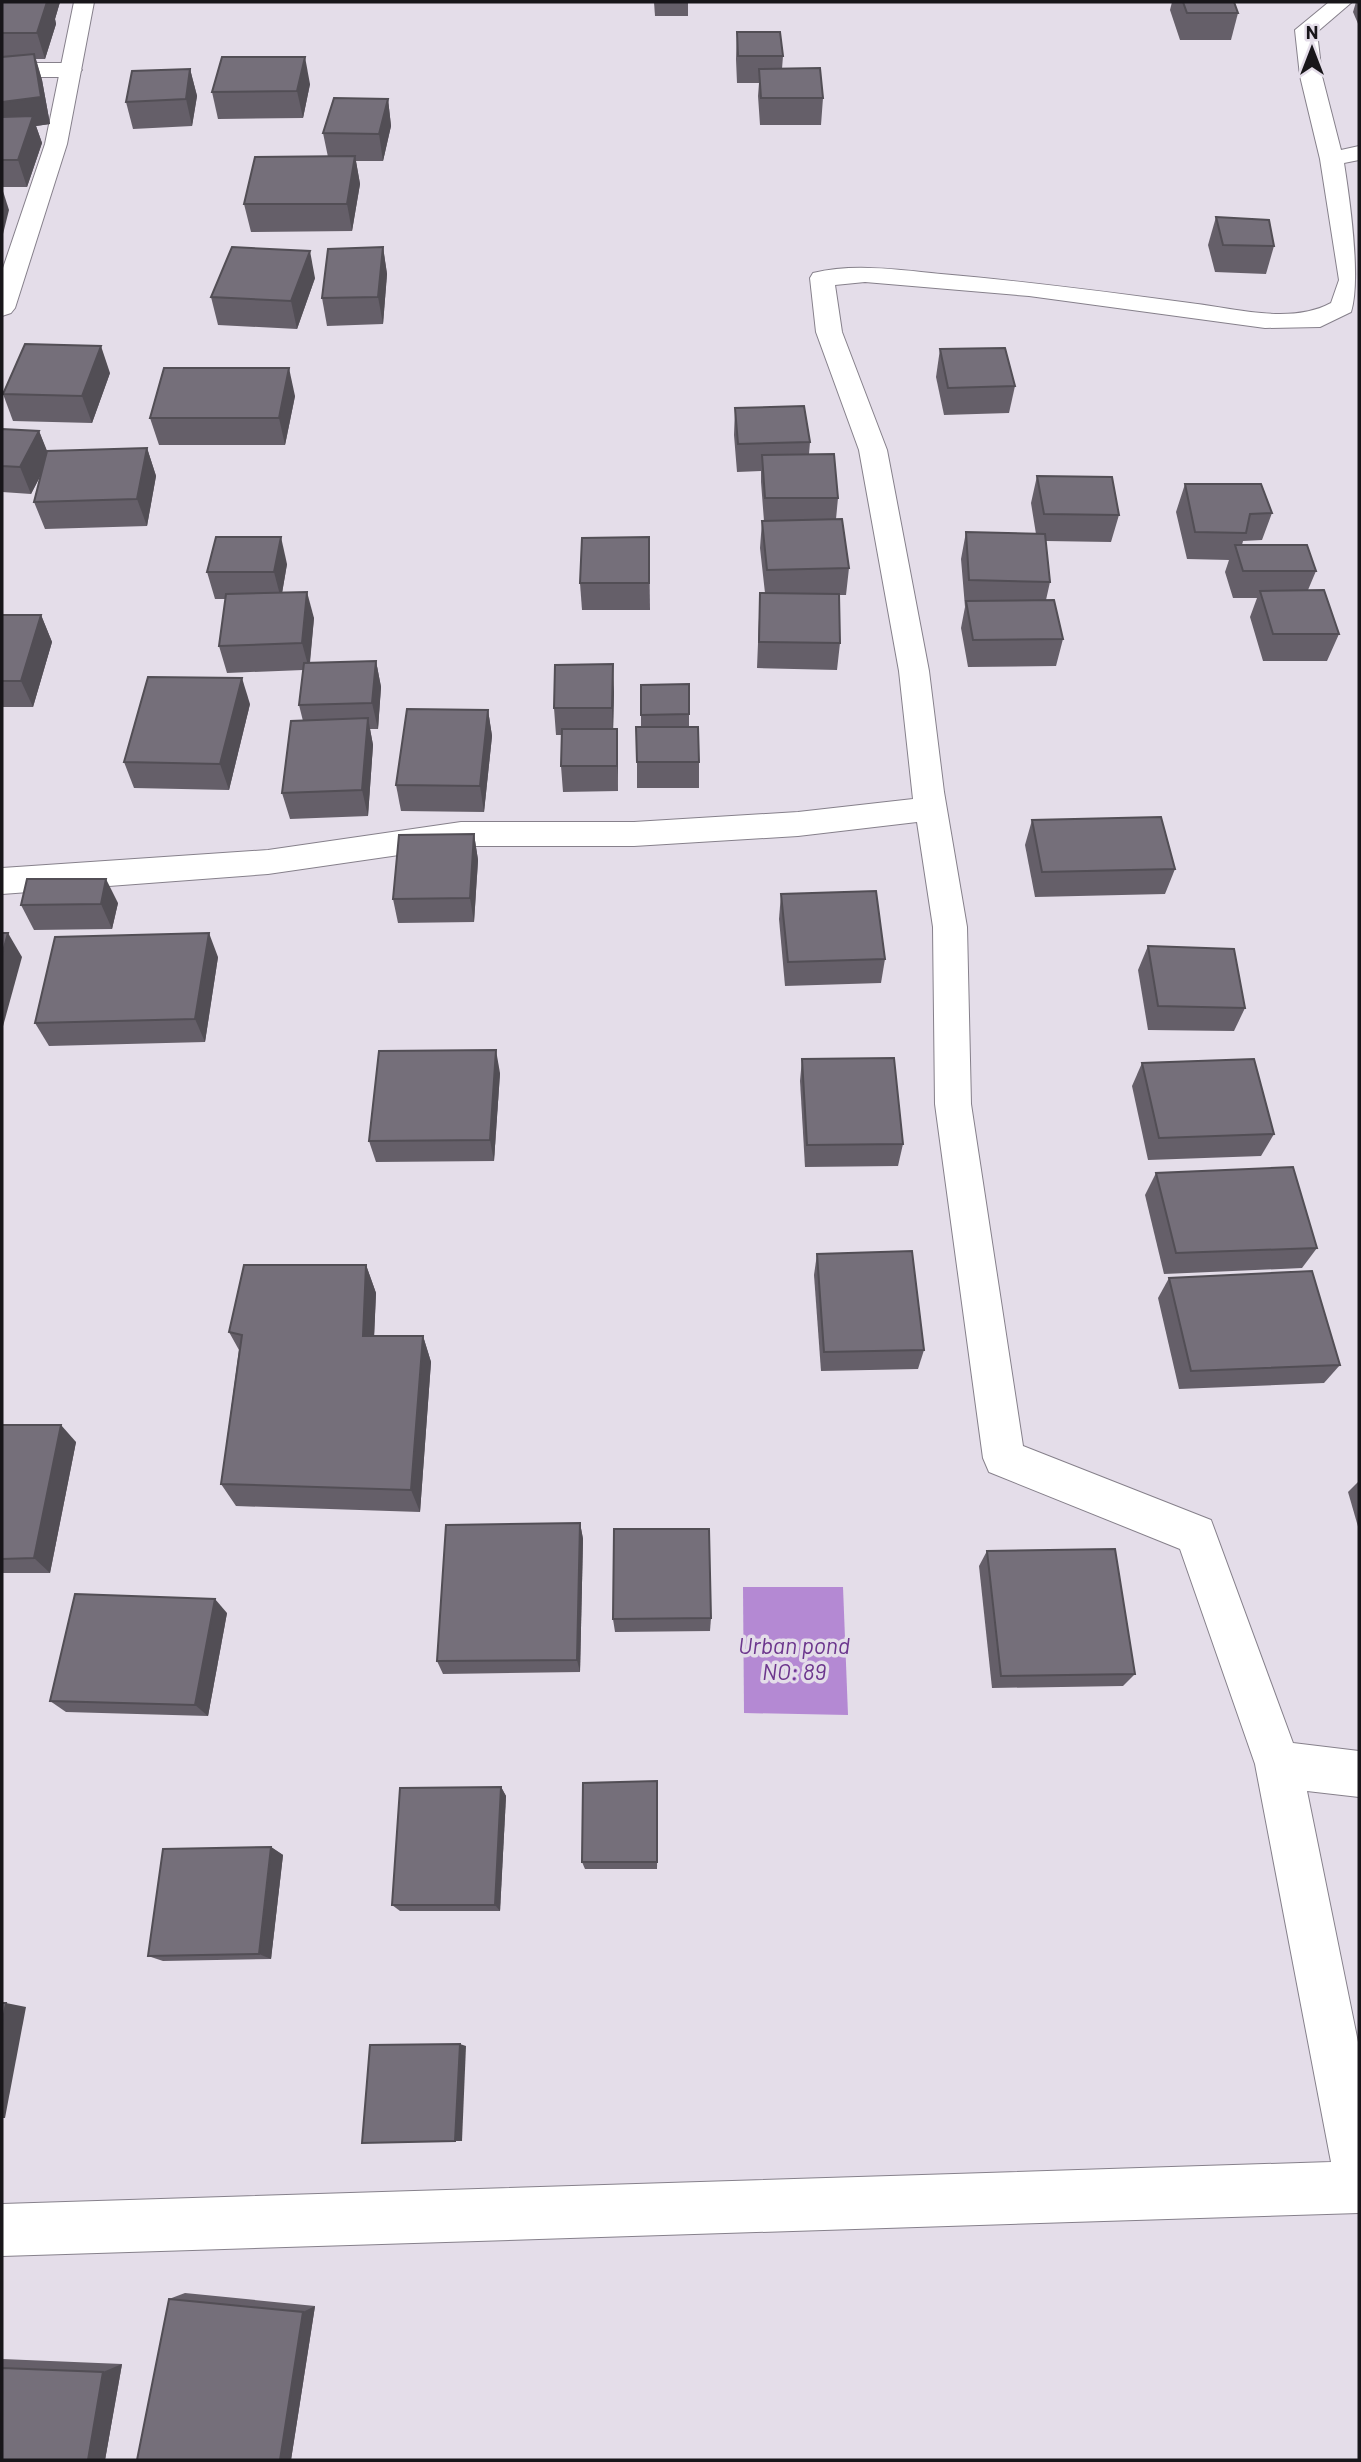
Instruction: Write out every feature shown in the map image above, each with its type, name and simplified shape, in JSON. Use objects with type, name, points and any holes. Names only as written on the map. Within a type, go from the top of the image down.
[{"type":"street","points":[[2,308],[56,144],[84,2]]},
{"type":"street","points":[[1342,2],[1306,30],[1311,76],[1345,156],[1351,280],[1342,307],[1320,319],[1265,320],[1029,289],[879,276],[822,278],[829,332],[873,450],[914,671],[930,809],[950,927],[953,1104],[1004,1458],[1196,1535],[1278,1764],[1359,2172]]},
{"type":"street","points":[[2,71],[71,70]]},
{"type":"street","points":[[2,881],[268,862],[461,834],[648,833],[798,824],[930,809]]},
{"type":"street","points":[[1278,1764],[1359,1774]]},
{"type":"street","points":[[2,2230],[1359,2187]]},
{"type":"water","name":"Urban pond NO: 89","points":[[743,1587],[843,1587],[848,1715],[744,1713]]},
{"type":"building","points":[[2,2],[47,2],[37,33],[2,33]]},
{"type":"building","points":[[1183,2],[1234,2],[1238,13],[1187,13]]},
{"type":"building","points":[[737,32],[780,32],[783,56],[738,56]]},
{"type":"building","points":[[34,54],[41,97],[2,102],[2,57]]},
{"type":"building","points":[[222,57],[305,57],[297,91],[212,92]]},
{"type":"building","points":[[820,68],[823,98],[761,98],[759,69]]},
{"type":"building","points":[[190,69],[186,99],[126,102],[132,71]]},
{"type":"building","points":[[334,98],[388,99],[379,134],[323,133]]},
{"type":"building","points":[[33,116],[18,160],[2,160],[2,117]]},
{"type":"building","points":[[355,156],[347,204],[244,204],[255,157]]},
{"type":"building","points":[[1216,217],[1269,220],[1274,246],[1223,245]]},
{"type":"building","points":[[232,247],[310,251],[291,301],[211,297]]},
{"type":"building","points":[[383,247],[378,297],[322,298],[328,249]]},
{"type":"building","points":[[25,344],[101,346],[82,396],[3,394]]},
{"type":"building","points":[[1005,348],[1015,386],[948,388],[940,349]]},
{"type":"building","points":[[164,368],[289,368],[279,418],[150,418]]},
{"type":"building","points":[[804,406],[810,442],[738,444],[735,408]]},
{"type":"building","points":[[2,429],[39,431],[20,467],[2,466]]},
{"type":"building","points":[[147,448],[137,499],[34,502],[47,451]]},
{"type":"building","points":[[834,454],[838,498],[765,498],[762,455]]},
{"type":"building","points":[[1037,476],[1112,477],[1119,515],[1044,514]]},
{"type":"building","points":[[1185,484],[1261,484],[1272,513],[1250,514],[1246,533],[1195,532]]},
{"type":"building","points":[[842,519],[849,568],[767,570],[762,521]]},
{"type":"building","points":[[966,532],[1045,534],[1050,582],[969,580]]},
{"type":"building","points":[[216,537],[281,537],[274,572],[207,572]]},
{"type":"building","points":[[649,537],[649,583],[580,583],[582,538]]},
{"type":"building","points":[[1235,545],[1307,545],[1316,571],[1243,571]]},
{"type":"building","points":[[1324,590],[1339,634],[1273,634],[1260,591]]},
{"type":"building","points":[[307,592],[302,643],[219,646],[226,594]]},
{"type":"building","points":[[760,593],[839,594],[840,643],[759,642]]},
{"type":"building","points":[[1054,600],[1063,639],[973,640],[966,601]]},
{"type":"building","points":[[2,615],[41,615],[21,681],[2,681]]},
{"type":"building","points":[[376,661],[372,703],[299,705],[304,663]]},
{"type":"building","points":[[613,664],[612,708],[554,708],[555,665]]},
{"type":"building","points":[[148,677],[242,678],[220,764],[124,762]]},
{"type":"building","points":[[689,684],[689,714],[641,715],[641,685]]},
{"type":"building","points":[[407,709],[488,710],[480,786],[396,785]]},
{"type":"building","points":[[368,718],[362,790],[282,793],[291,721]]},
{"type":"building","points":[[636,727],[698,727],[699,762],[637,762]]},
{"type":"building","points":[[562,729],[617,729],[617,766],[561,766]]},
{"type":"building","points":[[1161,817],[1175,869],[1042,872],[1032,820]]},
{"type":"building","points":[[474,834],[470,898],[393,899],[399,835]]},
{"type":"building","points":[[27,879],[106,879],[101,904],[21,905]]},
{"type":"building","points":[[876,891],[885,959],[788,962],[781,894]]},
{"type":"building","points":[[2,933],[8,933],[2,955]]},
{"type":"building","points":[[209,933],[195,1019],[35,1023],[55,937]]},
{"type":"building","points":[[1148,946],[1234,949],[1245,1008],[1158,1006]]},
{"type":"building","points":[[496,1050],[490,1140],[369,1141],[379,1051]]},
{"type":"building","points":[[894,1058],[903,1144],[807,1145],[802,1059]]},
{"type":"building","points":[[1254,1059],[1274,1134],[1159,1138],[1142,1063]]},
{"type":"building","points":[[1293,1167],[1317,1248],[1176,1253],[1156,1173]]},
{"type":"building","points":[[912,1251],[924,1350],[824,1352],[817,1254]]},
{"type":"building","points":[[244,1265],[366,1265],[363,1336],[423,1336],[411,1490],[221,1484],[242,1335],[229,1332]]},
{"type":"building","points":[[1312,1271],[1340,1365],[1191,1371],[1169,1278]]},
{"type":"building","points":[[2,1425],[61,1425],[34,1558],[2,1559]]},
{"type":"building","points":[[580,1523],[577,1660],[437,1661],[446,1525]]},
{"type":"building","points":[[614,1529],[709,1529],[711,1618],[613,1619]]},
{"type":"building","points":[[1115,1549],[1135,1674],[1001,1676],[987,1551]]},
{"type":"building","points":[[75,1594],[215,1599],[195,1705],[50,1701]]},
{"type":"building","points":[[657,1781],[657,1862],[582,1862],[583,1783]]},
{"type":"building","points":[[501,1787],[495,1905],[392,1905],[400,1788]]},
{"type":"building","points":[[271,1847],[259,1954],[148,1956],[163,1849]]},
{"type":"building","points":[[2,2003],[6,2003],[2,2025]]},
{"type":"building","points":[[460,2044],[455,2141],[362,2143],[370,2045]]},
{"type":"building","points":[[169,2299],[303,2312],[280,2460],[137,2460]]},
{"type":"building","points":[[2,2368],[103,2372],[88,2460],[2,2460]]}]
